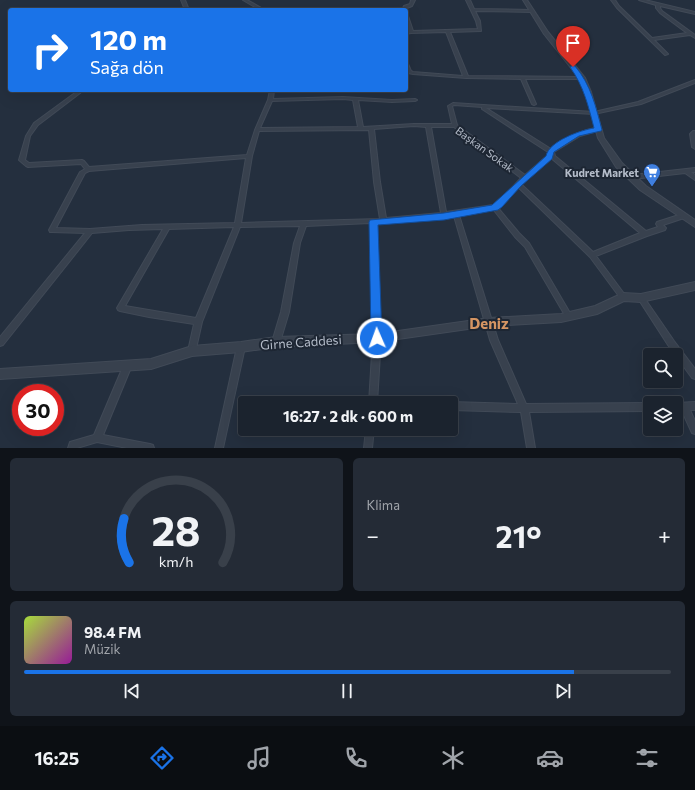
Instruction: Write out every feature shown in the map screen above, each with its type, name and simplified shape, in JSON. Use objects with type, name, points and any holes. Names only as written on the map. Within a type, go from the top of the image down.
[{"type":"street","points":[[245,0],[259,8]]},
{"type":"street","points":[[405,8],[411,5],[413,0]]},
{"type":"street","points":[[408,33],[480,30],[478,21],[468,0]]},
{"type":"street","points":[[525,0],[546,33],[582,78],[588,92],[601,138],[619,165],[643,188],[695,224]]},
{"type":"street","points":[[613,0],[618,7],[666,54]]},
{"type":"street","points":[[641,0],[695,13]]},
{"type":"street","points":[[658,4],[658,8],[661,12],[695,37]]},
{"type":"street","points":[[472,10],[532,11]]},
{"type":"street","points":[[408,22],[411,32]]},
{"type":"street","points":[[448,32],[466,77]]},
{"type":"street","points":[[651,39],[690,34]]},
{"type":"street","points":[[408,69],[409,72],[466,77],[582,78]]},
{"type":"street","points":[[522,77],[534,104]]},
{"type":"street","points":[[455,126],[450,106],[453,104],[594,113],[638,103],[695,81]]},
{"type":"street","points":[[79,92],[36,124],[28,136],[22,160],[28,165],[82,162],[88,168]]},
{"type":"street","points":[[192,350],[198,322],[238,225],[249,156],[272,92]]},
{"type":"street","points":[[270,100],[343,98],[392,101],[414,100]]},
{"type":"street","points":[[355,99],[361,128]]},
{"type":"street","points":[[483,107],[551,151],[552,156],[645,234]]},
{"type":"street","name":"Başkan Sokak","points":[[257,130],[371,128],[414,125],[455,126],[525,178]]},
{"type":"street","points":[[428,126],[444,216]]},
{"type":"street","points":[[371,128],[383,221]]},
{"type":"street","points":[[249,156],[120,167],[88,168],[83,172],[52,230],[90,231],[238,225],[303,225],[374,222],[456,214],[499,205],[518,184],[549,157],[551,151],[585,131],[599,130]]},
{"type":"street","points":[[695,132],[692,134],[695,147]]},
{"type":"street","points":[[633,177],[695,170]]},
{"type":"street","points":[[687,172],[695,178]]},
{"type":"street","points":[[518,184],[592,255],[623,297]]},
{"type":"street","points":[[494,207],[517,236],[527,245],[568,315]]},
{"type":"street","points":[[456,214],[494,340],[524,408],[531,448]]},
{"type":"street","points":[[592,255],[663,228],[659,224],[682,216]]},
{"type":"street","points":[[373,396],[377,338],[374,222]]},
{"type":"street","points":[[276,342],[285,312],[297,243],[303,225]]},
{"type":"street","points":[[167,227],[120,308],[198,322]]},
{"type":"street","points":[[0,343],[90,231]]},
{"type":"street","name":"Girne Caddesi","points":[[0,374],[151,364],[192,350],[241,347],[276,342],[377,338],[489,322],[561,318],[568,315],[597,310],[623,297],[642,298],[695,286]]},
{"type":"street","points":[[642,298],[671,343],[695,375]]},
{"type":"street","points":[[219,448],[241,347]]},
{"type":"street","points":[[97,438],[128,366]]},
{"type":"street","points":[[458,406],[524,408],[643,407]]},
{"type":"street","points":[[683,407],[695,406]]},
{"type":"street","points":[[683,412],[695,430]]},
{"type":"street","points":[[368,448],[369,436]]},
{"type":"street","points":[[72,448],[73,445],[97,438],[150,448]]},
{"type":"place","name":"Kudret Market","points":[[652,187]]},
{"type":"district","name":"Deniz","points":[[489,323]]},
{"type":"route","points":[[377,338],[374,269],[374,222],[444,216],[499,205],[518,184],[549,157],[551,151],[585,131],[599,130],[588,92],[582,78],[573,67]]}]
